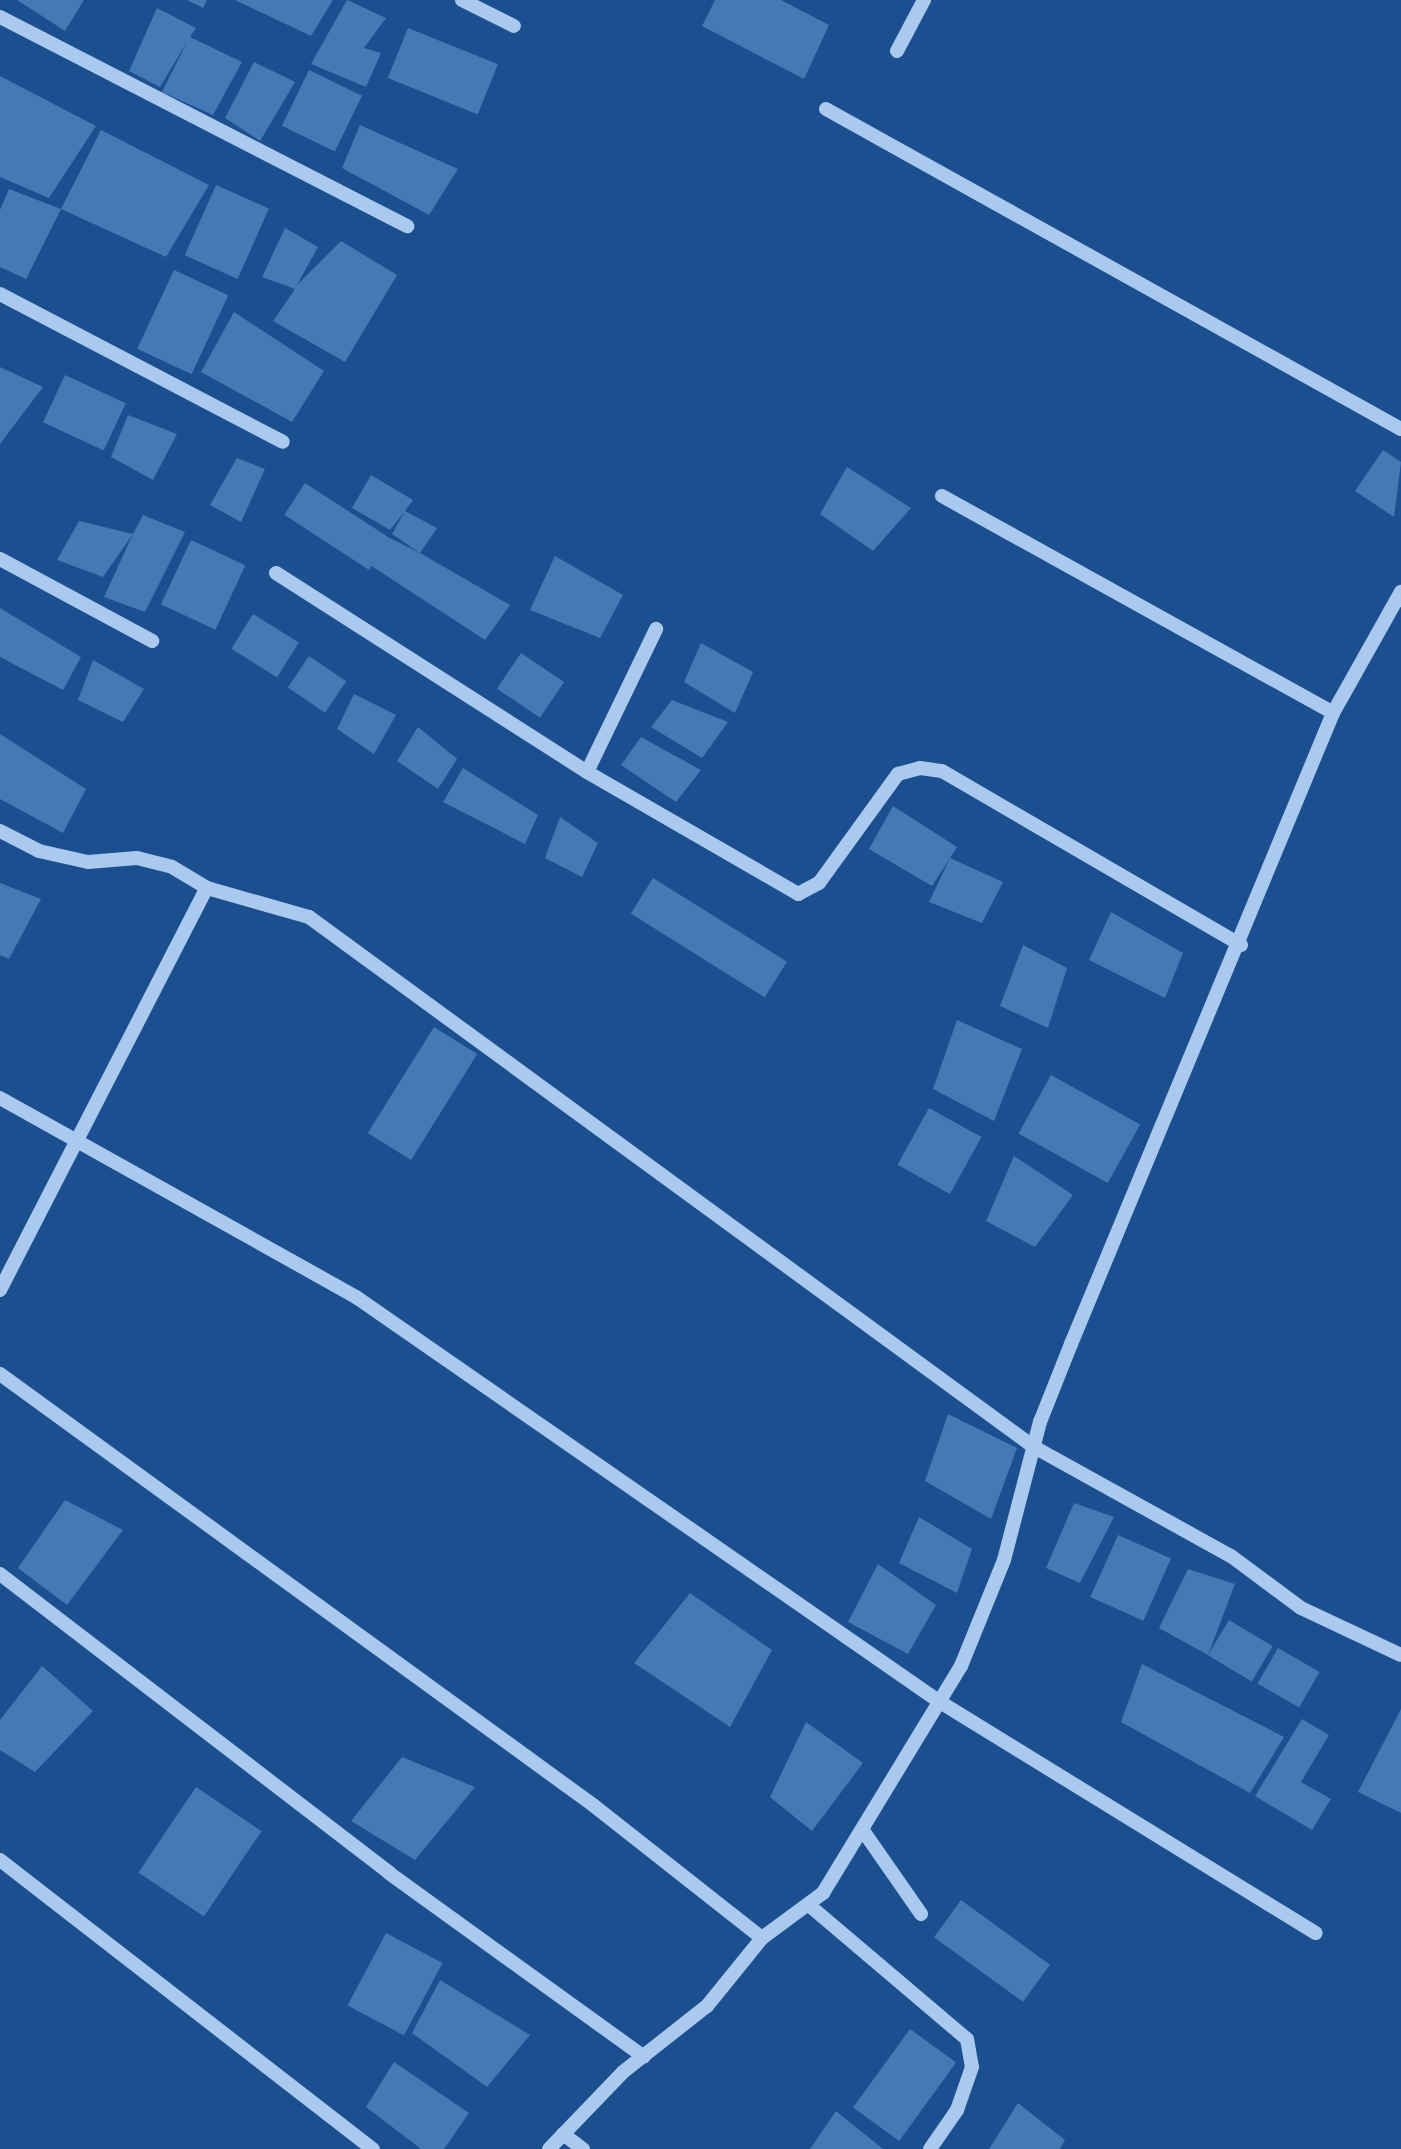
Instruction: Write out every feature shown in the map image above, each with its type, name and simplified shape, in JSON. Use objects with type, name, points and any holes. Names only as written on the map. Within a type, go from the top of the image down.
[{"type":"street","points":[[462,0],[514,26]]},
{"type":"street","points":[[897,51],[924,0]]},
{"type":"street","points":[[0,17],[407,226]]},
{"type":"street","points":[[826,109],[1401,429]]},
{"type":"street","points":[[0,294],[283,442]]},
{"type":"street","points":[[942,496],[1333,713]]},
{"type":"street","points":[[0,559],[152,641]]},
{"type":"street","points":[[276,573],[587,772],[798,894],[819,883],[898,774],[942,771],[1241,945]]},
{"type":"street","points":[[549,2149],[644,2057],[707,2006],[762,1938],[810,1906],[864,1832],[940,1702],[1004,1560],[1034,1447],[1333,713],[1401,592]]},
{"type":"street","points":[[587,772],[656,629]]},
{"type":"street","points":[[0,831],[76,859],[137,858],[172,867],[207,888],[309,917],[1034,1447],[1231,1556],[1301,1608],[1401,1655]]},
{"type":"street","points":[[0,1290],[82,1140],[207,888]]},
{"type":"street","points":[[0,1098],[82,1140],[356,1297],[940,1702],[1316,1933]]},
{"type":"street","points":[[0,1374],[593,1805],[762,1938]]},
{"type":"street","points":[[0,1574],[389,1873],[644,2057]]},
{"type":"street","points":[[864,1832],[921,1914]]},
{"type":"street","points":[[0,1860],[373,2149]]},
{"type":"street","points":[[810,1906],[967,2039],[972,2067],[957,2110],[930,2149]]},
{"type":"street","points":[[563,2134],[583,2149]]},
{"type":"building","points":[[17,0],[84,0],[65,31]]},
{"type":"building","points":[[187,0],[207,0],[203,8]]},
{"type":"building","points":[[235,0],[333,0],[311,36]]},
{"type":"building","points":[[347,0],[386,18],[364,48],[381,53],[366,87],[311,64]]},
{"type":"building","points":[[715,0],[781,0],[829,25],[804,79],[702,26]]},
{"type":"building","points":[[157,8],[196,28],[190,37],[242,62],[213,115],[162,92],[187,42],[160,87],[129,71]]},
{"type":"building","points":[[408,28],[498,64],[478,114],[388,78]]},
{"type":"building","points":[[254,62],[295,82],[260,141],[225,118]]},
{"type":"building","points":[[309,70],[362,96],[335,152],[282,126]]},
{"type":"building","points":[[0,76],[96,126],[49,198],[0,177]]},
{"type":"building","points":[[360,125],[458,169],[429,215],[342,168]]},
{"type":"building","points":[[101,130],[209,185],[166,257],[61,209]]},
{"type":"building","points":[[216,185],[269,209],[238,279],[185,255]]},
{"type":"building","points":[[9,189],[61,209],[26,279],[0,267],[0,210]]},
{"type":"building","points":[[285,228],[318,247],[297,285],[341,241],[397,275],[345,362],[273,321],[295,289],[262,277]]},
{"type":"building","points":[[174,270],[228,295],[192,374],[137,349]]},
{"type":"building","points":[[234,312],[324,371],[292,422],[201,372]]},
{"type":"building","points":[[0,367],[43,387],[0,444]]},
{"type":"building","points":[[65,375],[126,403],[104,450],[43,422]]},
{"type":"building","points":[[128,415],[177,434],[153,480],[111,457]]},
{"type":"building","points":[[1383,450],[1401,462],[1394,517],[1355,491]]},
{"type":"building","points":[[237,458],[265,469],[241,522],[210,505]]},
{"type":"building","points":[[847,467],[911,508],[873,551],[820,514]]},
{"type":"building","points":[[371,475],[413,500],[390,530],[352,508]]},
{"type":"building","points":[[305,483],[390,538],[369,570],[284,515]]},
{"type":"building","points":[[405,511],[437,528],[420,553],[392,534]]},
{"type":"building","points":[[143,515],[185,532],[145,612],[104,597]]},
{"type":"building","points":[[79,521],[133,534],[103,577],[57,560]]},
{"type":"building","points":[[390,538],[510,605],[485,640],[370,565]]},
{"type":"building","points":[[191,540],[245,565],[215,630],[161,604]]},
{"type":"building","points":[[555,556],[623,595],[600,638],[530,610]]},
{"type":"building","points":[[0,608],[81,657],[63,690],[0,657]]},
{"type":"building","points":[[253,614],[299,643],[277,677],[231,649]]},
{"type":"building","points":[[701,643],[753,672],[735,713],[684,682]]},
{"type":"building","points":[[521,653],[564,682],[540,718],[497,689]]},
{"type":"building","points":[[309,656],[346,681],[325,713],[288,688]]},
{"type":"building","points":[[93,660],[144,689],[123,722],[78,700]]},
{"type":"building","points":[[354,694],[396,715],[374,754],[337,729]]},
{"type":"building","points":[[672,700],[728,722],[702,758],[651,727]]},
{"type":"building","points":[[418,727],[457,759],[438,789],[397,761]]},
{"type":"building","points":[[0,734],[86,789],[63,833],[0,799]]},
{"type":"building","points":[[641,737],[701,770],[676,802],[621,765]]},
{"type":"building","points":[[463,768],[538,815],[525,844],[443,802]]},
{"type":"building","points":[[893,806],[957,847],[932,886],[869,849]]},
{"type":"building","points":[[560,817],[598,843],[582,877],[545,858]]},
{"type":"building","points":[[950,858],[1003,882],[982,923],[929,902]]},
{"type":"building","points":[[653,878],[787,962],[765,997],[631,914]]},
{"type":"building","points":[[0,883],[41,899],[9,959],[0,955]]},
{"type":"building","points":[[1111,912],[1183,953],[1165,998],[1089,960]]},
{"type":"building","points":[[1023,945],[1067,968],[1048,1028],[1000,1006]]},
{"type":"building","points":[[957,1020],[1022,1049],[994,1121],[933,1089]]},
{"type":"building","points":[[434,1027],[477,1054],[411,1160],[368,1133]]},
{"type":"building","points":[[1051,1075],[1140,1124],[1108,1183],[1019,1134]]},
{"type":"building","points":[[929,1108],[981,1137],[950,1194],[897,1165]]},
{"type":"building","points":[[1014,1156],[1073,1195],[1035,1247],[986,1221]]},
{"type":"building","points":[[948,1414],[1017,1448],[991,1519],[925,1481]]},
{"type":"building","points":[[65,1500],[123,1530],[67,1605],[18,1568]]},
{"type":"building","points":[[1074,1503],[1114,1517],[1080,1583],[1046,1568]]},
{"type":"building","points":[[919,1517],[972,1549],[957,1593],[899,1563]]},
{"type":"building","points":[[1118,1535],[1171,1559],[1143,1621],[1090,1597]]},
{"type":"building","points":[[878,1564],[936,1605],[908,1654],[848,1622]]},
{"type":"building","points":[[1188,1569],[1235,1584],[1208,1655],[1159,1628]]},
{"type":"building","points":[[690,1593],[772,1650],[730,1727],[634,1663]]},
{"type":"building","points":[[1229,1620],[1273,1646],[1252,1681],[1208,1655]]},
{"type":"building","points":[[1278,1648],[1320,1672],[1299,1708],[1258,1684]]},
{"type":"building","points":[[1142,1664],[1284,1737],[1250,1793],[1121,1722]]},
{"type":"building","points":[[42,1666],[93,1711],[35,1772],[0,1750],[0,1720]]},
{"type":"building","points":[[1401,1709],[1401,1813],[1358,1792]]},
{"type":"building","points":[[1302,1719],[1329,1735],[1301,1782],[1331,1799],[1312,1830],[1255,1796]]},
{"type":"building","points":[[806,1722],[863,1763],[812,1831],[770,1797]]},
{"type":"building","points":[[402,1757],[475,1787],[415,1860],[351,1821]]},
{"type":"building","points":[[196,1787],[261,1831],[204,1917],[138,1872]]},
{"type":"building","points":[[961,1900],[1050,1965],[1023,2002],[934,1937]]},
{"type":"building","points":[[386,1933],[443,1963],[404,2035],[348,2005]]},
{"type":"building","points":[[440,1980],[530,2035],[487,2087],[412,2033]]},
{"type":"building","points":[[910,2029],[956,2063],[899,2141],[853,2107]]},
{"type":"building","points":[[394,2062],[469,2113],[444,2149],[421,2149],[366,2107]]},
{"type":"building","points":[[1018,2103],[1065,2140],[1060,2149],[989,2149]]},
{"type":"building","points":[[836,2111],[883,2149],[810,2149]]}]
